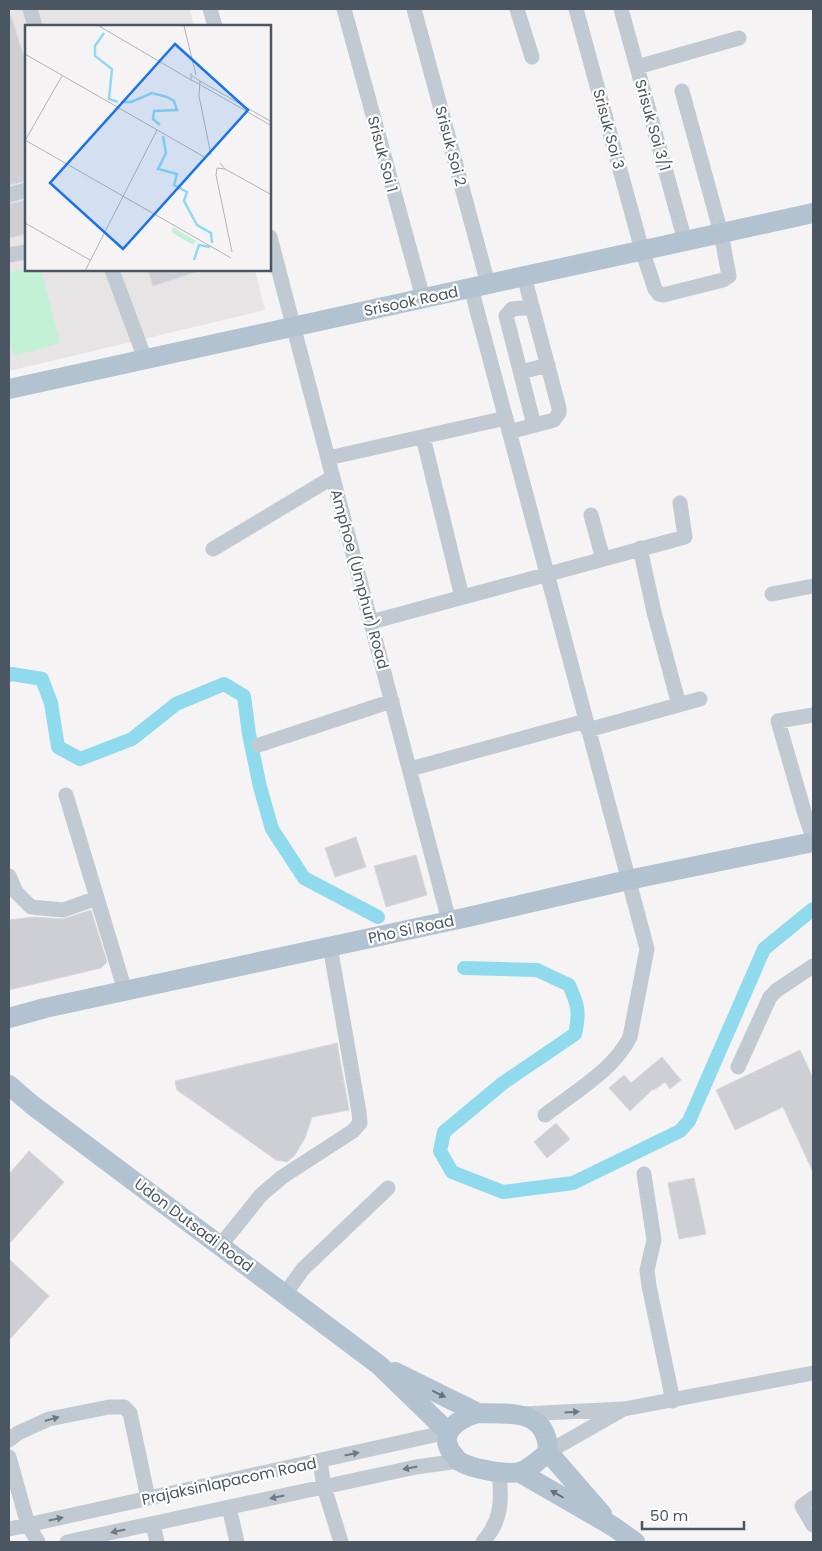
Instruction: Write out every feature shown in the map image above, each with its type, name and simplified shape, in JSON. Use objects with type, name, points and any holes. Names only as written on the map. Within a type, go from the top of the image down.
[{"type":"main road","name":"Srisook Road","points":[[9,389],[813,213]]},
{"type":"main road","name":"Pho Si Road","points":[[9,1018],[44,1008],[449,921],[628,880],[813,842]]},
{"type":"main road","name":"Udon Dutsadi Road","points":[[9,1085],[31,1104],[379,1365],[448,1432]]},
{"type":"main road","name":"Udon Dutsadi Road","points":[[379,1365],[478,1413]]},
{"type":"main road","points":[[614,1527],[548,1452],[548,1440],[541,1426],[534,1420],[523,1414],[478,1413],[462,1418],[448,1432],[447,1441],[449,1449],[458,1461],[477,1468],[509,1472],[614,1527],[635,1542]]},
{"type":"main road","points":[[509,1472],[536,1464],[548,1452]]},
{"type":"street","points":[[30,9],[36,25]]},
{"type":"street","points":[[210,9],[215,25]]},
{"type":"street","name":"Srisuk Soi 1","points":[[344,9],[423,298]]},
{"type":"street","name":"Srisuk Soi 2","points":[[414,9],[479,286],[507,425],[647,949],[630,1037],[624,1048],[606,1068],[544,1115]]},
{"type":"street","points":[[517,9],[532,57]]},
{"type":"street","name":"Srisuk Soi 3","points":[[576,9],[642,250],[655,290],[663,295],[727,279],[729,276],[728,266],[721,233]]},
{"type":"street","name":"Srisuk Soi 3/1","points":[[621,9],[685,241]]},
{"type":"street","points":[[637,67],[739,38]]},
{"type":"street","points":[[682,91],[721,233]]},
{"type":"street","points":[[9,195],[25,190]]},
{"type":"street","name":"Amphoe (Umphur) Road","points":[[271,241],[449,921]]},
{"type":"street","points":[[9,255],[25,252]]},
{"type":"street","points":[[112,271],[145,359]]},
{"type":"street","points":[[328,458],[423,437],[507,425],[534,425],[554,420],[559,413],[559,408],[524,276]]},
{"type":"street","points":[[532,306],[512,309],[506,316],[534,425]]},
{"type":"street","points":[[521,372],[548,365]]},
{"type":"street","points":[[423,437],[462,597]]},
{"type":"street","points":[[214,549],[333,477]]},
{"type":"street","points":[[371,622],[684,537],[680,503]]},
{"type":"street","points":[[591,515],[603,559]]},
{"type":"street","points":[[640,548],[654,612],[679,705]]},
{"type":"street","points":[[772,594],[813,586]]},
{"type":"street","points":[[410,769],[700,699]]},
{"type":"street","points":[[259,745],[392,701]]},
{"type":"street","points":[[813,715],[778,721],[813,838]]},
{"type":"street","points":[[66,795],[125,991]]},
{"type":"street","points":[[9,876],[16,892],[31,907],[63,910],[97,898]]},
{"type":"street","points":[[220,1246],[261,1195],[282,1177],[353,1131],[360,1123],[330,946]]},
{"type":"street","points":[[738,1067],[770,997],[777,990],[813,966]]},
{"type":"street","points":[[644,1174],[654,1240],[647,1270],[649,1286],[674,1401]]},
{"type":"street","points":[[285,1294],[303,1270],[388,1188]]},
{"type":"street","points":[[523,1414],[624,1409],[813,1373]]},
{"type":"street","points":[[9,1440],[18,1433],[49,1419],[109,1407],[124,1408],[130,1413],[148,1498]]},
{"type":"street","points":[[548,1452],[624,1409]]},
{"type":"street","name":"Prajaksinlapacom Road","points":[[9,1529],[448,1432]]},
{"type":"street","points":[[9,1457],[28,1525],[38,1542]]},
{"type":"street","points":[[320,1461],[324,1487],[341,1542]]},
{"type":"street","name":"Prajaksinlapacom Road","points":[[67,1542],[416,1467],[458,1461]]},
{"type":"street","points":[[482,1542],[493,1530],[500,1510],[502,1491],[509,1472]]},
{"type":"street","points":[[813,1498],[802,1506],[813,1525]]},
{"type":"street","points":[[229,1507],[236,1542]]},
{"type":"street","points":[[153,1524],[158,1542]]},
{"type":"shaded area","points":[[9,9],[190,9],[194,25],[25,25],[25,271],[255,271],[265,310],[9,371]]},
{"type":"green space","points":[[25,268],[25,271],[41,271],[60,343],[14,356],[9,337],[9,273]]},
{"type":"building","points":[[9,16],[11,16],[25,60],[25,181],[9,185]]},
{"type":"building","points":[[25,200],[25,234],[9,238],[9,204]]},
{"type":"building","points":[[148,271],[195,271],[195,272],[153,286]]},
{"type":"building","points":[[356,837],[366,867],[335,877],[325,848]]},
{"type":"building","points":[[416,855],[427,895],[386,907],[374,866]]},
{"type":"building","points":[[91,910],[107,962],[101,968],[9,990],[9,920],[34,917],[63,919]]},
{"type":"building","points":[[337,1043],[349,1110],[312,1117],[305,1138],[295,1155],[287,1162],[276,1160],[177,1090],[175,1081]]},
{"type":"building","points":[[800,1050],[813,1078],[813,1172],[783,1107],[735,1130],[716,1090]]},
{"type":"building","points":[[662,1057],[681,1080],[670,1089],[665,1082],[653,1089],[630,1111],[609,1088],[624,1075],[631,1083]]},
{"type":"building","points":[[556,1123],[570,1139],[547,1158],[534,1142]]},
{"type":"building","points":[[29,1151],[64,1182],[9,1244],[9,1174]]},
{"type":"building","points":[[694,1178],[706,1234],[679,1239],[668,1183]]},
{"type":"building","points":[[9,1259],[49,1296],[9,1340]]},
{"type":"waterway","points":[[9,675],[42,679],[51,703],[58,747],[80,759],[132,739],[176,704],[224,684],[244,696],[249,734],[260,787],[272,829],[304,878],[378,917]]},
{"type":"waterway","points":[[464,968],[537,970],[569,985],[578,1014],[575,1034],[503,1083],[444,1132],[440,1151],[452,1172],[503,1192],[573,1183],[680,1131],[689,1121],[764,949],[813,909]]}]
